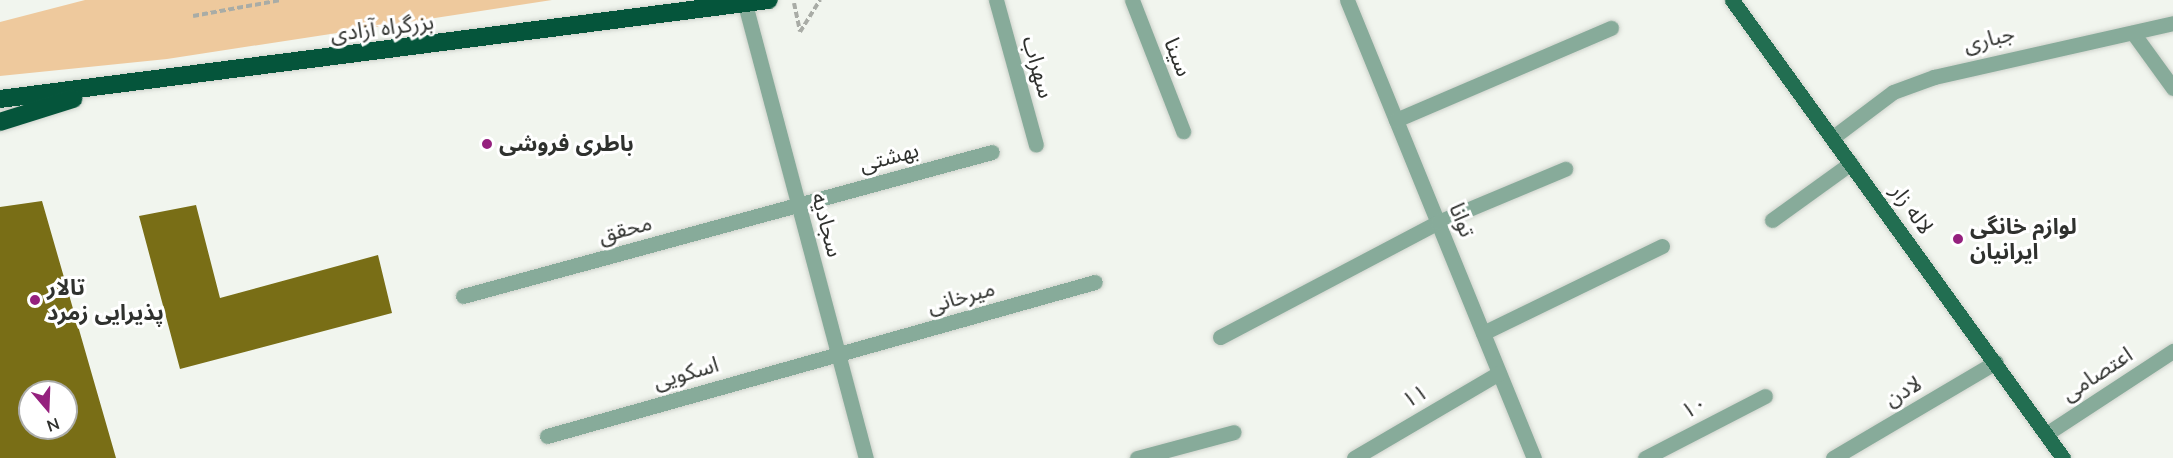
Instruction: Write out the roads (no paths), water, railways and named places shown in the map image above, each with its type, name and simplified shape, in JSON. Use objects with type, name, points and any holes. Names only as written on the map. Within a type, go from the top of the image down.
[{"type":"highway","name":"بزرگراه آزادی","points":[[0,99],[109,87],[769,0]]},
{"type":"highway","points":[[0,122],[109,87]]},
{"type":"main road","name":"لاله زار","points":[[1732,0],[1996,362],[2063,458]]},
{"type":"main road","name":"لاله زار","points":[[1744,0],[1746,17]]},
{"type":"street","name":"سهراب","points":[[996,0],[1036,145]]},
{"type":"street","name":"سینا","points":[[1131,0],[1183,131]]},
{"type":"street","name":"توانا","points":[[1347,0],[1534,458]]},
{"type":"street","name":"سجادیه","points":[[745,4],[866,458]]},
{"type":"street","name":"جباری","points":[[1832,138],[1893,92],[1934,76],[2078,41],[2133,33],[2173,23]]},
{"type":"street","points":[[1396,120],[1611,28]]},
{"type":"street","points":[[2133,33],[2173,88]]},
{"type":"street","name":"بهشتی","points":[[798,205],[992,152]]},
{"type":"street","points":[[1772,220],[1851,163]]},
{"type":"street","points":[[1220,337],[1438,222],[1564,169]]},
{"type":"street","name":"محقق","points":[[463,296],[798,205]]},
{"type":"street","points":[[1483,333],[1662,246]]},
{"type":"street","name":"میرخانی","points":[[838,354],[1095,282]]},
{"type":"street","name":"اعتصامی","points":[[2046,434],[2173,351]]},
{"type":"street","name":"اسکویی","points":[[547,436],[838,354]]},
{"type":"street","name":"لادن","points":[[1833,458],[1996,362]]},
{"type":"street","name":"۱۱","points":[[1354,458],[1499,373]]},
{"type":"street","name":"۱۰","points":[[1645,458],[1765,396]]},
{"type":"street","points":[[1137,458],[1234,432]]},
{"type":"place","name":"باطری فروشی","points":[[487,144]]},
{"type":"place","name":"لوازم خانگی ایرانیان","points":[[1958,239]]},
{"type":"place","name":"تالار پذیرایی زمرد","points":[[35,300]]}]
